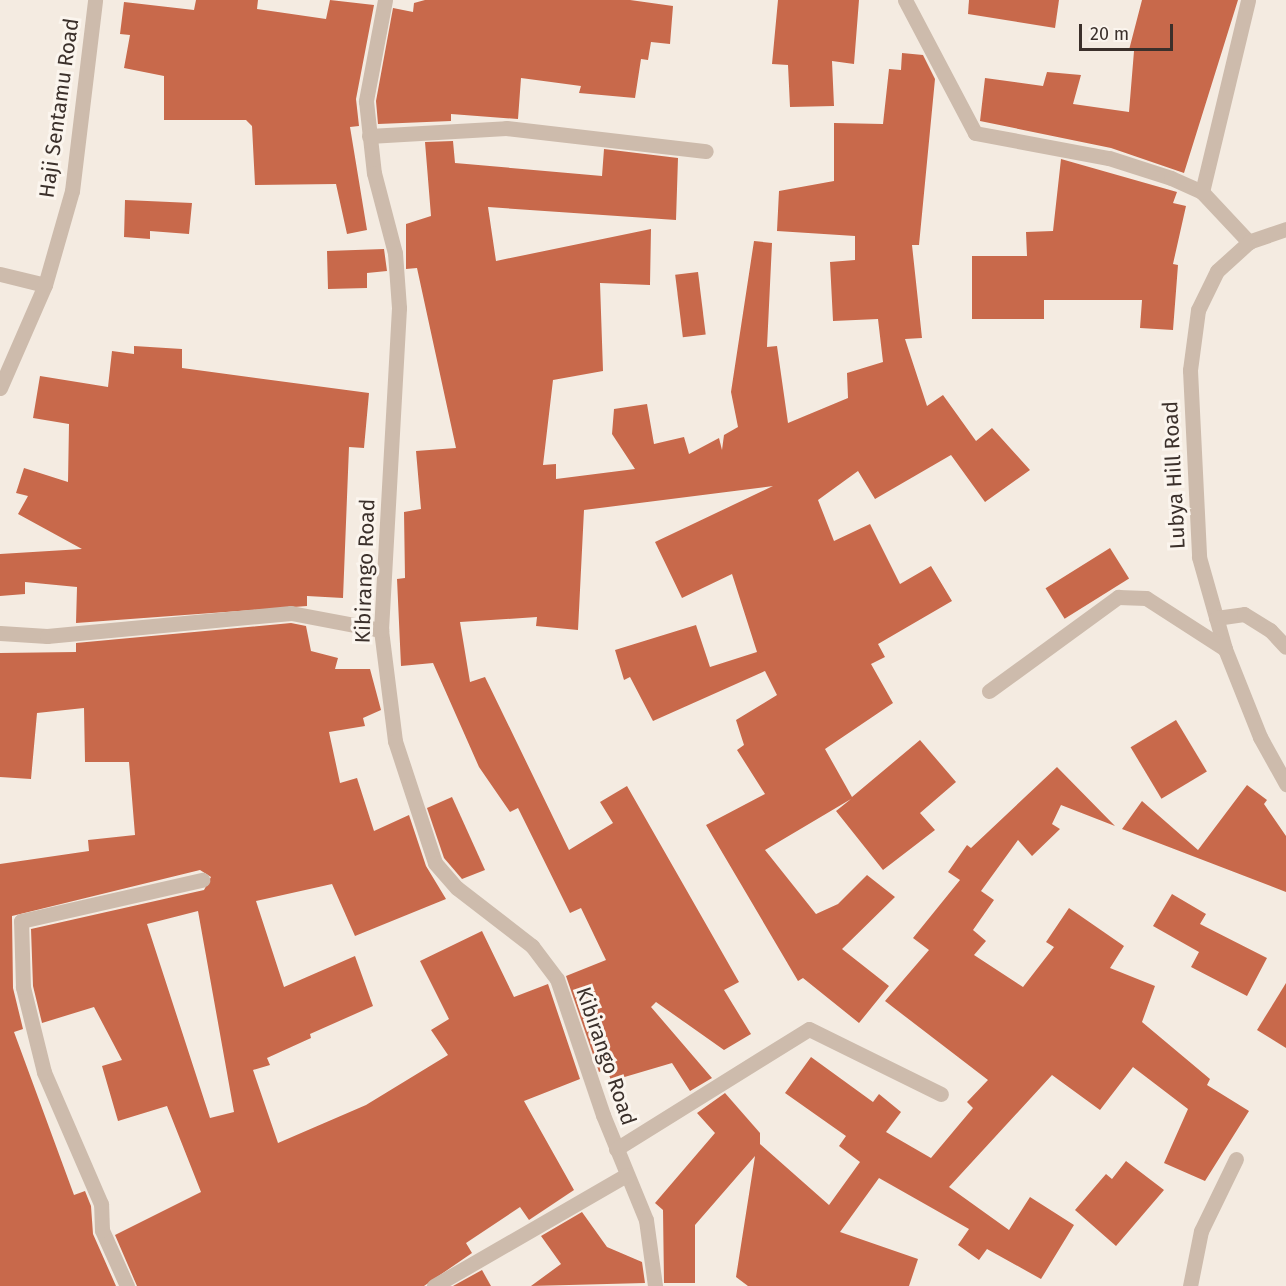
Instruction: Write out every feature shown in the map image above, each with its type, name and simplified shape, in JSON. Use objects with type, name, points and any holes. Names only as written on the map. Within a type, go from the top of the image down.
[{"type":"street","name":"Haji Sentamu Road","points":[[0,388],[45,285],[72,191],[94,0]]},
{"type":"street","name":"Kibirango Road","points":[[385,0],[366,101],[369,136],[395,253],[399,308],[381,630],[395,741],[435,863],[457,888],[532,946],[557,979],[616,1149],[646,1220],[655,1286]]},
{"type":"street","points":[[905,0],[975,133],[1109,158],[1202,192],[1249,242]]},
{"type":"street","points":[[1202,192],[1248,0]]},
{"type":"street","points":[[369,136],[506,128],[706,151]]},
{"type":"street","name":"Lubya Hill Road","points":[[1286,230],[1249,242],[1217,271],[1198,310],[1192,336],[1191,469],[1199,557],[1216,618],[1260,737],[1286,784]]},
{"type":"street","points":[[0,274],[45,285]]},
{"type":"street","points":[[989,691],[1118,597],[1146,598],[1226,649]]},
{"type":"street","points":[[0,633],[112,631],[260,613],[324,617],[381,630]]},
{"type":"street","points":[[1216,618],[1244,614],[1270,630],[1286,647]]},
{"type":"street","points":[[127,1286],[102,1230],[101,1204],[44,1072],[23,987],[21,921],[202,880]]},
{"type":"street","points":[[616,1149],[809,1029],[941,1094]]},
{"type":"street","points":[[1190,1286],[1201,1231],[1236,1159]]},
{"type":"street","points":[[434,1286],[626,1175]]},
{"type":"building","points":[[196,0],[258,0],[257,9],[326,19],[330,0],[374,5],[356,99],[359,126],[350,127],[367,230],[347,234],[336,184],[255,185],[252,126],[246,120],[164,120],[164,76],[124,68],[130,35],[120,34],[124,2],[194,10]]},
{"type":"building","points":[[425,0],[630,0],[673,6],[670,44],[651,42],[648,60],[641,59],[635,98],[579,93],[581,86],[521,78],[518,119],[451,114],[451,121],[378,124],[376,101],[393,8],[413,12],[414,3]]},
{"type":"building","points":[[778,0],[859,0],[854,64],[832,61],[834,106],[790,107],[788,65],[772,64]]},
{"type":"building","points":[[969,0],[1059,0],[1055,28],[968,14]]},
{"type":"building","points":[[1142,0],[1238,0],[1184,173],[1111,148],[980,121],[985,78],[1043,86],[1047,72],[1081,75],[1073,104],[1129,112],[1134,51],[1129,50]]},
{"type":"building","points":[[902,53],[923,55],[935,79],[919,245],[912,245],[922,338],[905,339],[927,406],[943,395],[976,441],[992,428],[1030,470],[985,502],[951,455],[875,499],[858,471],[818,500],[834,541],[870,524],[900,584],[931,566],[952,601],[878,644],[885,657],[871,664],[893,703],[825,749],[852,797],[920,740],[956,782],[920,813],[935,830],[883,870],[836,811],[851,799],[765,850],[816,914],[838,904],[867,875],[895,897],[842,949],[889,986],[859,1023],[803,978],[798,981],[706,825],[765,794],[737,750],[744,745],[736,720],[777,695],[765,671],[653,721],[630,677],[624,680],[615,650],[696,625],[710,667],[757,652],[732,574],[682,598],[655,542],[773,486],[584,510],[578,630],[536,626],[537,617],[460,622],[470,682],[485,677],[569,850],[613,823],[600,802],[627,786],[739,982],[724,990],[751,1034],[724,1050],[656,1002],[651,1007],[712,1078],[690,1091],[672,1063],[611,1081],[607,1068],[599,1072],[566,976],[606,960],[581,908],[570,913],[518,808],[510,812],[479,767],[433,663],[401,666],[397,579],[405,578],[404,512],[421,509],[416,451],[456,448],[417,268],[406,269],[406,224],[431,216],[425,142],[453,141],[455,163],[602,176],[604,149],[678,158],[676,220],[488,207],[496,261],[651,229],[650,285],[600,283],[603,371],[553,380],[543,465],[556,464],[556,479],[635,469],[612,434],[614,409],[647,404],[654,444],[684,437],[689,454],[719,438],[722,450],[724,435],[738,427],[731,392],[754,241],[772,243],[767,347],[777,346],[788,423],[848,398],[847,373],[883,362],[878,319],[833,321],[830,262],[855,260],[855,236],[777,231],[779,191],[834,181],[834,123],[883,124],[889,69],[901,70]]},
{"type":"building","points":[[1061,159],[1177,192],[1173,203],[1186,206],[1173,264],[1178,265],[1173,330],[1140,328],[1142,300],[1044,300],[1044,319],[972,319],[972,256],[1027,256],[1026,232],[1053,231]]},
{"type":"building","points":[[125,200],[192,203],[189,234],[150,231],[150,239],[124,237]]},
{"type":"building","points":[[384,249],[387,271],[367,273],[367,288],[328,289],[327,251]]},
{"type":"building","points":[[698,272],[706,335],[683,337],[675,275]]},
{"type":"building","points":[[134,346],[182,349],[182,368],[369,393],[364,448],[349,447],[343,598],[307,596],[307,606],[76,623],[77,587],[25,582],[25,594],[0,596],[0,554],[82,549],[18,514],[28,496],[16,493],[24,468],[68,482],[69,424],[33,418],[40,376],[108,387],[112,351],[134,354]]},
{"type":"building","points":[[1110,548],[1129,579],[1065,619],[1046,588]]},
{"type":"building","points":[[291,623],[306,626],[311,651],[338,658],[335,669],[370,669],[381,710],[363,718],[365,726],[329,732],[340,783],[357,778],[374,831],[409,815],[426,866],[446,899],[355,936],[332,884],[256,901],[284,987],[355,956],[373,1006],[310,1034],[311,1038],[267,1058],[270,1065],[253,1070],[278,1143],[366,1105],[448,1055],[431,1030],[449,1019],[420,961],[482,931],[514,997],[548,984],[580,1079],[524,1101],[574,1190],[529,1220],[520,1207],[466,1243],[472,1253],[424,1286],[137,1286],[115,1235],[201,1192],[167,1106],[118,1121],[102,1066],[122,1060],[94,1007],[42,1023],[33,986],[31,929],[204,890],[211,877],[200,870],[12,916],[13,988],[23,1029],[14,1032],[74,1195],[85,1191],[91,1206],[93,1234],[116,1286],[0,1286],[0,864],[89,851],[88,840],[135,835],[129,762],[85,762],[84,708],[37,713],[31,779],[0,777],[0,653],[76,652],[76,643]],"holes":[[[198,911],[234,1112],[210,1118],[147,924]]]},
{"type":"building","points":[[1176,720],[1207,771],[1161,799],[1131,747]]},
{"type":"building","points":[[1057,767],[1115,826],[1061,805],[1052,824],[1060,829],[1032,856],[1018,840],[981,891],[994,900],[973,930],[986,941],[974,955],[1023,987],[1054,947],[1046,942],[1069,908],[1124,946],[1110,968],[1155,986],[1142,1022],[1210,1079],[1207,1085],[1249,1111],[1205,1181],[1164,1163],[1188,1109],[1133,1067],[1100,1110],[1052,1075],[949,1187],[1009,1230],[1030,1197],[1074,1225],[1041,1279],[987,1249],[979,1260],[958,1245],[969,1229],[879,1178],[840,1232],[918,1259],[909,1286],[748,1286],[736,1277],[755,1156],[695,1225],[695,1283],[664,1283],[663,1210],[655,1203],[715,1133],[697,1113],[725,1093],[760,1133],[760,1144],[829,1205],[860,1162],[839,1146],[846,1136],[785,1093],[811,1057],[873,1102],[879,1094],[901,1112],[886,1132],[931,1158],[973,1108],[967,1102],[988,1080],[885,1001],[929,950],[913,938],[960,880],[948,872],[967,845],[971,848]]},
{"type":"building","points":[[1247,785],[1267,800],[1264,804],[1286,836],[1286,892],[1122,829],[1142,801],[1198,850]]},
{"type":"building","points":[[452,797],[485,870],[462,879],[444,858],[427,808]]},
{"type":"building","points":[[1172,894],[1206,914],[1200,924],[1267,958],[1247,996],[1191,967],[1199,952],[1153,926]]},
{"type":"building","points":[[1286,983],[1286,1048],[1257,1030]]},
{"type":"building","points":[[1126,1161],[1164,1190],[1116,1246],[1075,1210],[1106,1174],[1112,1179]]},
{"type":"building","points":[[582,1212],[607,1247],[642,1262],[645,1283],[531,1286],[561,1264],[541,1236]]},
{"type":"building","points":[[482,1270],[491,1286],[453,1286]]}]
